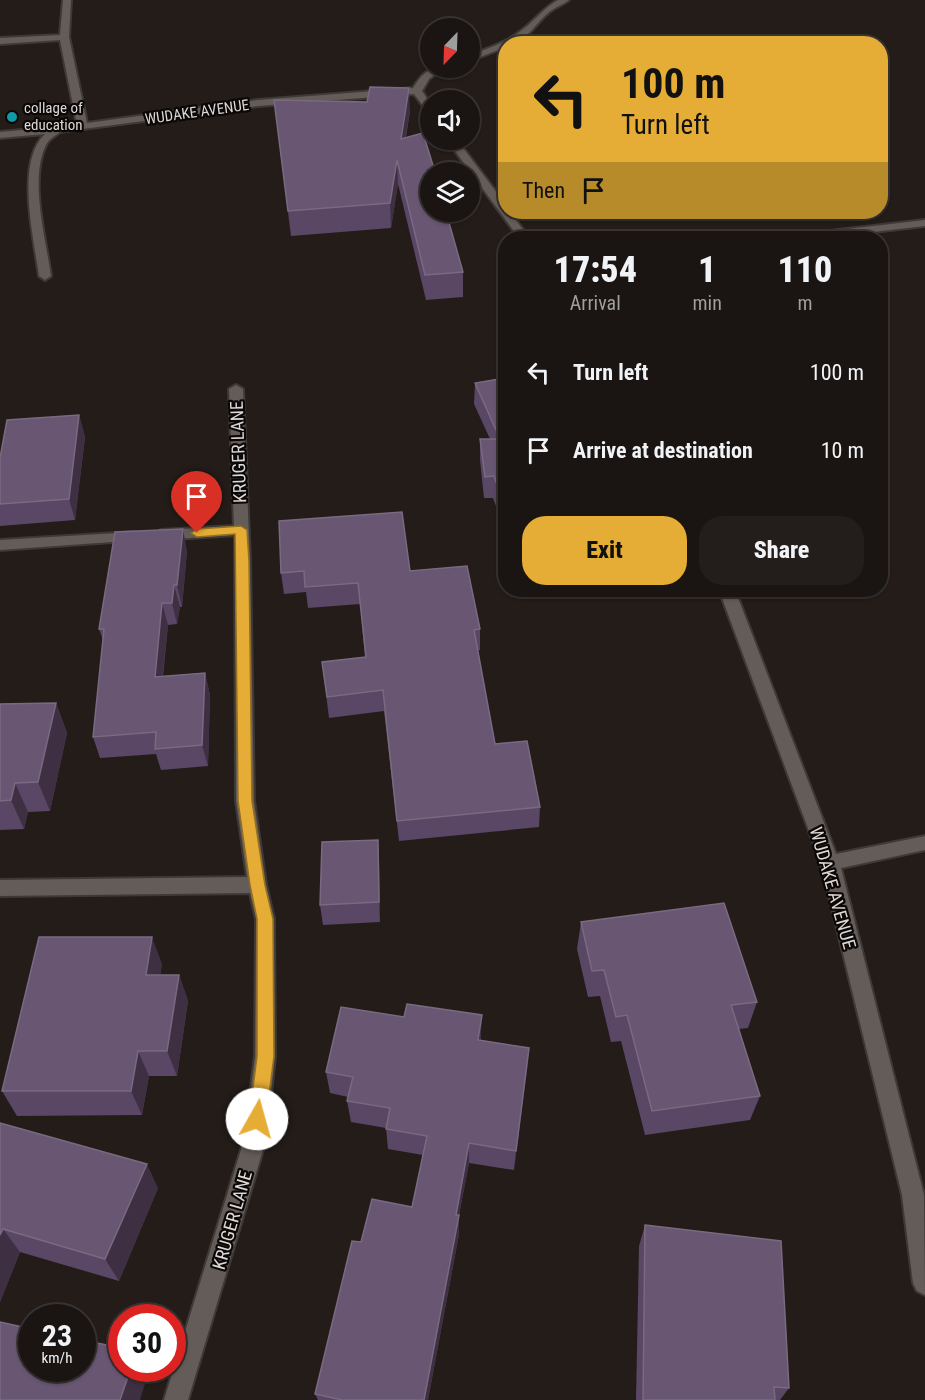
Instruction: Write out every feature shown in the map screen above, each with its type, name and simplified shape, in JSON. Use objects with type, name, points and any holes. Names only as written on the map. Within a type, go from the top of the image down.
[{"type":"street","points":[[67,0],[64,37],[83,127]]},
{"type":"street","points":[[520,36],[548,9],[565,0]]},
{"type":"street","points":[[0,41],[64,37]]},
{"type":"street","points":[[480,54],[498,47]]},
{"type":"street","points":[[420,95],[417,91],[423,78]]},
{"type":"street","name":"WUDAKE AVENUE","points":[[0,135],[83,127],[258,103],[417,91]]},
{"type":"street","points":[[45,276],[34,184],[41,147],[47,136],[58,129]]},
{"type":"street","points":[[460,150],[498,202]]},
{"type":"street","points":[[856,231],[925,223]]},
{"type":"street","name":"KRUGER LANE","points":[[176,1400],[255,1140],[265,1056],[265,919],[257,885],[245,801],[243,561],[236,389]]},
{"type":"street","points":[[0,545],[241,530]]},
{"type":"street","name":"WUDAKE AVENUE","points":[[731,597],[830,863],[919,1197],[925,1283]]},
{"type":"street","points":[[830,863],[925,843]]},
{"type":"street","points":[[0,888],[257,885]]},
{"type":"building","points":[[370,87],[409,88],[401,139],[420,134],[420,150],[428,150],[432,162],[420,162],[420,222],[449,222],[463,272],[425,275],[397,160],[390,203],[288,211],[274,100],[367,102]]},
{"type":"building","points":[[498,379],[498,435],[475,383]]},
{"type":"building","points":[[79,415],[69,499],[0,504],[0,458],[7,420]]},
{"type":"building","points":[[480,439],[498,439],[498,487],[494,476],[485,477]]},
{"type":"building","points":[[402,512],[410,571],[467,566],[480,629],[474,630],[495,744],[527,741],[540,807],[397,821],[383,690],[327,697],[322,662],[366,657],[358,583],[305,587],[304,571],[281,573],[279,521]]},
{"type":"building","points":[[183,529],[177,585],[174,585],[172,603],[162,603],[155,677],[205,673],[202,745],[155,749],[156,732],[93,737],[104,629],[99,629],[115,532]]},
{"type":"building","points":[[56,703],[38,782],[15,783],[11,800],[0,801],[0,704]]},
{"type":"building","points":[[378,840],[379,902],[320,905],[322,842]]},
{"type":"building","points":[[724,903],[757,1002],[731,1005],[760,1096],[652,1111],[627,1015],[616,1017],[604,970],[592,971],[581,922]]},
{"type":"building","points":[[39,937],[152,937],[146,975],[179,975],[167,1051],[138,1051],[131,1091],[2,1091]]},
{"type":"building","points":[[407,1004],[482,1015],[478,1040],[529,1048],[516,1151],[469,1143],[456,1215],[459,1215],[424,1400],[342,1400],[315,1394],[352,1241],[361,1242],[372,1199],[412,1207],[427,1136],[386,1129],[390,1108],[347,1101],[353,1077],[326,1072],[341,1007],[404,1017]]},
{"type":"building","points":[[0,1123],[147,1164],[105,1259],[3,1229],[0,1235]]},
{"type":"building","points":[[645,1225],[781,1241],[789,1388],[774,1387],[775,1400],[643,1400]]},
{"type":"building","points":[[0,1322],[18,1326],[18,1382],[96,1382],[96,1343],[108,1345],[108,1382],[126,1382],[120,1400],[0,1400]]},
{"type":"place","name":"collage of education","points":[[12,117]]},
{"type":"route","points":[[197,533],[241,530],[245,801],[257,885],[265,919],[265,1056],[257,1119]]}]
